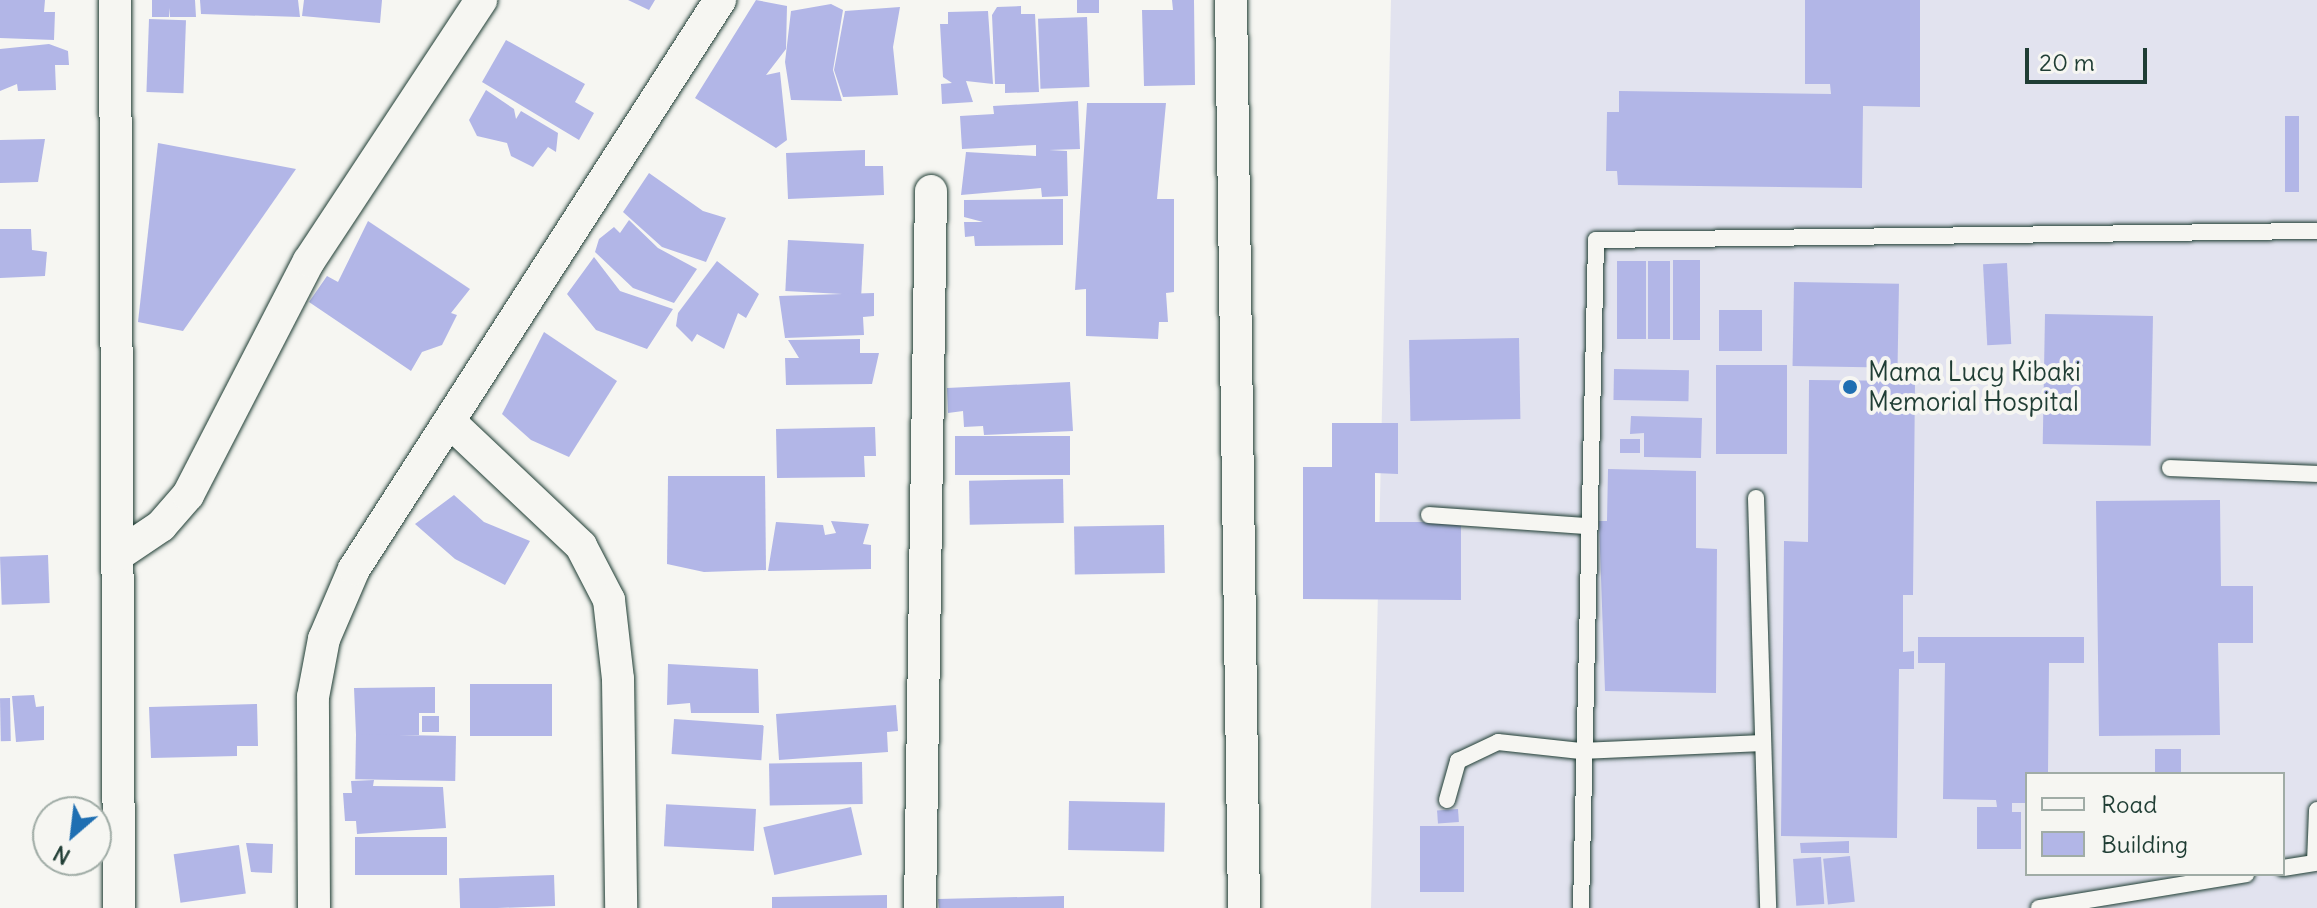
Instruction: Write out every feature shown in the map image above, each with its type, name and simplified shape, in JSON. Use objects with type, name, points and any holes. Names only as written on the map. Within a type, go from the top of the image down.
[{"type":"street","points":[[115,0],[119,908]]},
{"type":"street","points":[[118,555],[161,526],[188,495],[309,261],[481,0]]},
{"type":"street","points":[[314,908],[313,697],[324,639],[354,569],[451,423],[720,0]]},
{"type":"street","points":[[1231,0],[1244,908]]},
{"type":"street","points":[[920,908],[931,191]]},
{"type":"street","points":[[451,423],[581,546],[609,600],[621,908]]},
{"type":"lane","points":[[1581,908],[1585,526],[1596,240],[2317,231]]},
{"type":"lane","points":[[2170,468],[2317,474]]},
{"type":"lane","points":[[1756,498],[1768,908]]},
{"type":"lane","points":[[1429,515],[1585,526]]},
{"type":"lane","points":[[1447,800],[1458,761],[1475,746],[1498,742],[1581,751],[1763,743]]},
{"type":"lane","points":[[2285,868],[2316,863],[2317,810]]},
{"type":"lane","points":[[2039,908],[2234,876]]},
{"type":"shaded area","name":"Mama Lucy Kibaki Memorial Hospital","points":[[1391,0],[2317,0],[2317,908],[1371,908]]},
{"type":"building","points":[[0,0],[45,0],[44,12],[55,12],[54,40],[0,38]]},
{"type":"building","points":[[152,0],[195,0],[196,17],[170,17],[170,8],[169,17],[152,17]]},
{"type":"building","points":[[200,0],[298,0],[300,17],[201,14]]},
{"type":"building","points":[[304,0],[382,0],[380,23],[302,16]]},
{"type":"building","points":[[628,0],[655,0],[649,10]]},
{"type":"building","points":[[756,0],[787,6],[786,49],[766,75],[780,72],[787,140],[776,148],[695,98]]},
{"type":"building","points":[[1077,0],[1099,0],[1099,13],[1077,13]]},
{"type":"building","points":[[1172,0],[1194,0],[1195,85],[1144,86],[1142,10],[1173,10]]},
{"type":"building","points":[[1805,0],[1920,0],[1920,107],[1863,106],[1862,188],[1618,185],[1617,171],[1606,171],[1607,112],[1619,112],[1619,91],[1831,94],[1830,84],[1805,84]]},
{"type":"building","points":[[831,4],[843,10],[833,70],[842,101],[791,100],[785,62],[791,11]]},
{"type":"building","points":[[1021,6],[1021,14],[1035,14],[1039,92],[1005,93],[1005,84],[995,84],[992,15],[997,7]]},
{"type":"building","points":[[900,7],[893,47],[898,95],[843,97],[834,70],[845,11]]},
{"type":"building","points":[[988,11],[993,84],[966,81],[973,102],[942,104],[941,84],[952,83],[943,77],[940,24],[948,24],[948,12]]},
{"type":"building","points":[[1087,17],[1089,87],[1040,89],[1038,19]]},
{"type":"building","points":[[149,19],[186,20],[183,93],[146,92]]},
{"type":"building","points":[[506,40],[585,84],[575,102],[594,113],[579,140],[482,82]]},
{"type":"building","points":[[49,44],[68,51],[69,65],[55,65],[56,90],[18,91],[17,84],[0,91],[0,49]]},
{"type":"building","points":[[486,90],[514,109],[516,119],[521,111],[558,133],[556,152],[548,147],[533,167],[511,156],[507,143],[477,136],[469,120]]},
{"type":"building","points":[[1078,101],[1080,149],[1049,150],[1067,151],[1068,196],[1042,197],[1041,188],[961,195],[966,152],[1036,156],[1036,145],[962,149],[960,116],[994,114],[993,106]]},
{"type":"building","points":[[1087,103],[1166,103],[1157,199],[1174,199],[1174,292],[1166,293],[1168,322],[1159,322],[1158,339],[1086,336],[1086,289],[1075,290]]},
{"type":"building","points":[[2285,116],[2299,116],[2299,192],[2285,192]]},
{"type":"building","points":[[45,139],[38,182],[0,183],[0,140]]},
{"type":"building","points":[[158,143],[296,169],[183,331],[138,322]]},
{"type":"building","points":[[865,150],[865,166],[883,166],[884,195],[788,199],[786,153]]},
{"type":"building","points":[[649,173],[703,211],[726,218],[706,262],[662,247],[623,212]]},
{"type":"building","points":[[1063,199],[1063,245],[975,246],[974,236],[965,237],[964,222],[983,222],[964,217],[964,200]]},
{"type":"building","points":[[629,220],[658,248],[697,269],[674,303],[633,288],[595,252],[599,239],[614,227],[620,233]]},
{"type":"building","points":[[368,221],[470,289],[451,313],[457,315],[442,345],[422,352],[411,371],[309,302],[327,276],[338,282]]},
{"type":"building","points":[[0,229],[31,229],[32,250],[47,252],[45,276],[0,278]]},
{"type":"building","points":[[788,240],[864,244],[861,295],[785,291]]},
{"type":"building","points":[[594,257],[620,291],[673,309],[647,349],[596,330],[567,294]]},
{"type":"building","points":[[1673,260],[1700,260],[1700,340],[1673,340]]},
{"type":"building","points":[[717,261],[759,294],[746,318],[738,313],[724,349],[697,334],[692,342],[676,326],[678,313]]},
{"type":"building","points":[[1617,261],[1646,261],[1646,339],[1617,339]]},
{"type":"building","points":[[1648,261],[1670,261],[1670,339],[1648,339]]},
{"type":"building","points":[[2007,263],[2011,344],[1987,345],[1983,264]]},
{"type":"building","points":[[1794,282],[1899,284],[1898,368],[1793,366]]},
{"type":"building","points":[[874,293],[874,316],[863,317],[864,335],[785,338],[779,296]]},
{"type":"building","points":[[1719,310],[1762,310],[1762,351],[1719,351]]},
{"type":"building","points":[[2045,314],[2153,316],[2151,446],[2043,444]]},
{"type":"building","points":[[544,332],[617,381],[569,457],[531,440],[502,414]]},
{"type":"building","points":[[1519,338],[1520,419],[1410,421],[1409,340]]},
{"type":"building","points":[[860,339],[860,353],[879,353],[872,384],[786,385],[785,358],[799,358],[788,340]]},
{"type":"building","points":[[1716,365],[1787,365],[1787,454],[1716,454]]},
{"type":"building","points":[[1614,369],[1689,370],[1688,401],[1613,400]]},
{"type":"building","points":[[1809,380],[1915,381],[1913,595],[1903,595],[1903,652],[1914,651],[1914,669],[1899,669],[1897,838],[1781,836],[1784,541],[1808,542]]},
{"type":"building","points":[[1070,382],[1073,431],[984,435],[983,426],[964,427],[963,411],[948,413],[947,388]]},
{"type":"building","points":[[1631,416],[1702,418],[1701,458],[1644,457],[1644,433],[1630,434]]},
{"type":"building","points":[[1332,423],[1398,423],[1398,474],[1375,473],[1375,522],[1461,522],[1461,600],[1303,599],[1303,467],[1332,467]]},
{"type":"building","points":[[875,427],[876,456],[864,456],[865,477],[777,478],[776,429]]},
{"type":"building","points":[[955,436],[1070,436],[1070,475],[955,475]]},
{"type":"building","points":[[1620,439],[1640,439],[1640,453],[1620,453]]},
{"type":"building","points":[[1608,469],[1696,471],[1696,548],[1717,549],[1716,693],[1605,691],[1599,521],[1607,521]]},
{"type":"building","points":[[668,476],[765,476],[766,570],[704,572],[667,564]]},
{"type":"building","points":[[1063,479],[1064,523],[970,525],[969,481]]},
{"type":"building","points":[[454,495],[484,522],[530,541],[505,585],[455,559],[415,524]]},
{"type":"building","points":[[2220,500],[2221,586],[2253,586],[2253,643],[2218,643],[2220,735],[2099,736],[2096,501]]},
{"type":"building","points":[[831,521],[869,524],[863,544],[871,545],[871,569],[768,571],[776,522],[823,525],[825,535],[836,533]]},
{"type":"building","points":[[1164,525],[1165,573],[1075,575],[1074,527]]},
{"type":"building","points":[[48,555],[50,603],[2,605],[0,557]]},
{"type":"building","points":[[1918,637],[2084,637],[2084,663],[2049,663],[2048,772],[2025,772],[2025,803],[2012,803],[2012,812],[2021,812],[2021,849],[1977,849],[1977,807],[1997,807],[1996,800],[1943,799],[1945,663],[1918,663]]},
{"type":"building","points":[[668,664],[758,669],[759,713],[691,713],[690,703],[667,705]]},
{"type":"building","points":[[470,684],[552,684],[552,736],[470,736]]},
{"type":"building","points":[[435,687],[435,713],[419,713],[419,735],[356,735],[354,688]]},
{"type":"building","points":[[34,695],[36,707],[44,706],[44,740],[16,742],[12,696]]},
{"type":"building","points":[[0,698],[10,698],[11,741],[1,741]]},
{"type":"building","points":[[257,704],[258,746],[237,746],[237,756],[151,758],[149,707]]},
{"type":"building","points":[[896,705],[898,731],[887,732],[888,752],[779,760],[776,714]]},
{"type":"building","points":[[422,716],[439,716],[439,732],[422,732]]},
{"type":"building","points":[[674,719],[764,725],[761,760],[672,754]]},
{"type":"building","points":[[356,734],[456,736],[455,781],[355,779]]},
{"type":"building","points":[[2155,749],[2181,749],[2181,772],[2155,772]]},
{"type":"building","points":[[862,762],[863,804],[770,806],[769,764]]},
{"type":"building","points":[[374,780],[373,786],[443,787],[446,828],[357,834],[356,821],[345,821],[343,793],[352,793],[351,781]]},
{"type":"building","points":[[1069,801],[1165,803],[1164,852],[1068,850]]},
{"type":"building","points":[[666,804],[756,809],[754,851],[664,846]]},
{"type":"building","points":[[851,807],[862,855],[774,875],[763,827]]},
{"type":"building","points":[[1458,809],[1459,822],[1438,823],[1437,810]]},
{"type":"building","points":[[1420,826],[1464,826],[1464,892],[1420,892]]},
{"type":"building","points":[[355,837],[447,837],[447,875],[355,875]]},
{"type":"building","points":[[1849,841],[1849,853],[1801,853],[1800,843]]},
{"type":"building","points":[[246,843],[273,844],[272,873],[251,872]]},
{"type":"building","points":[[239,845],[246,894],[180,903],[174,854]]},
{"type":"building","points":[[1850,856],[1855,902],[1828,905],[1823,859]]},
{"type":"building","points":[[1821,857],[1824,904],[1796,906],[1793,859]]},
{"type":"building","points":[[554,875],[555,906],[460,908],[459,878]]},
{"type":"building","points":[[887,895],[887,908],[772,908],[772,897]]},
{"type":"building","points":[[1064,896],[1064,908],[939,908],[938,899]]},
{"type":"place","name":"Mama Lucy Kibaki Memorial Hospital","points":[[1850,387]]}]
